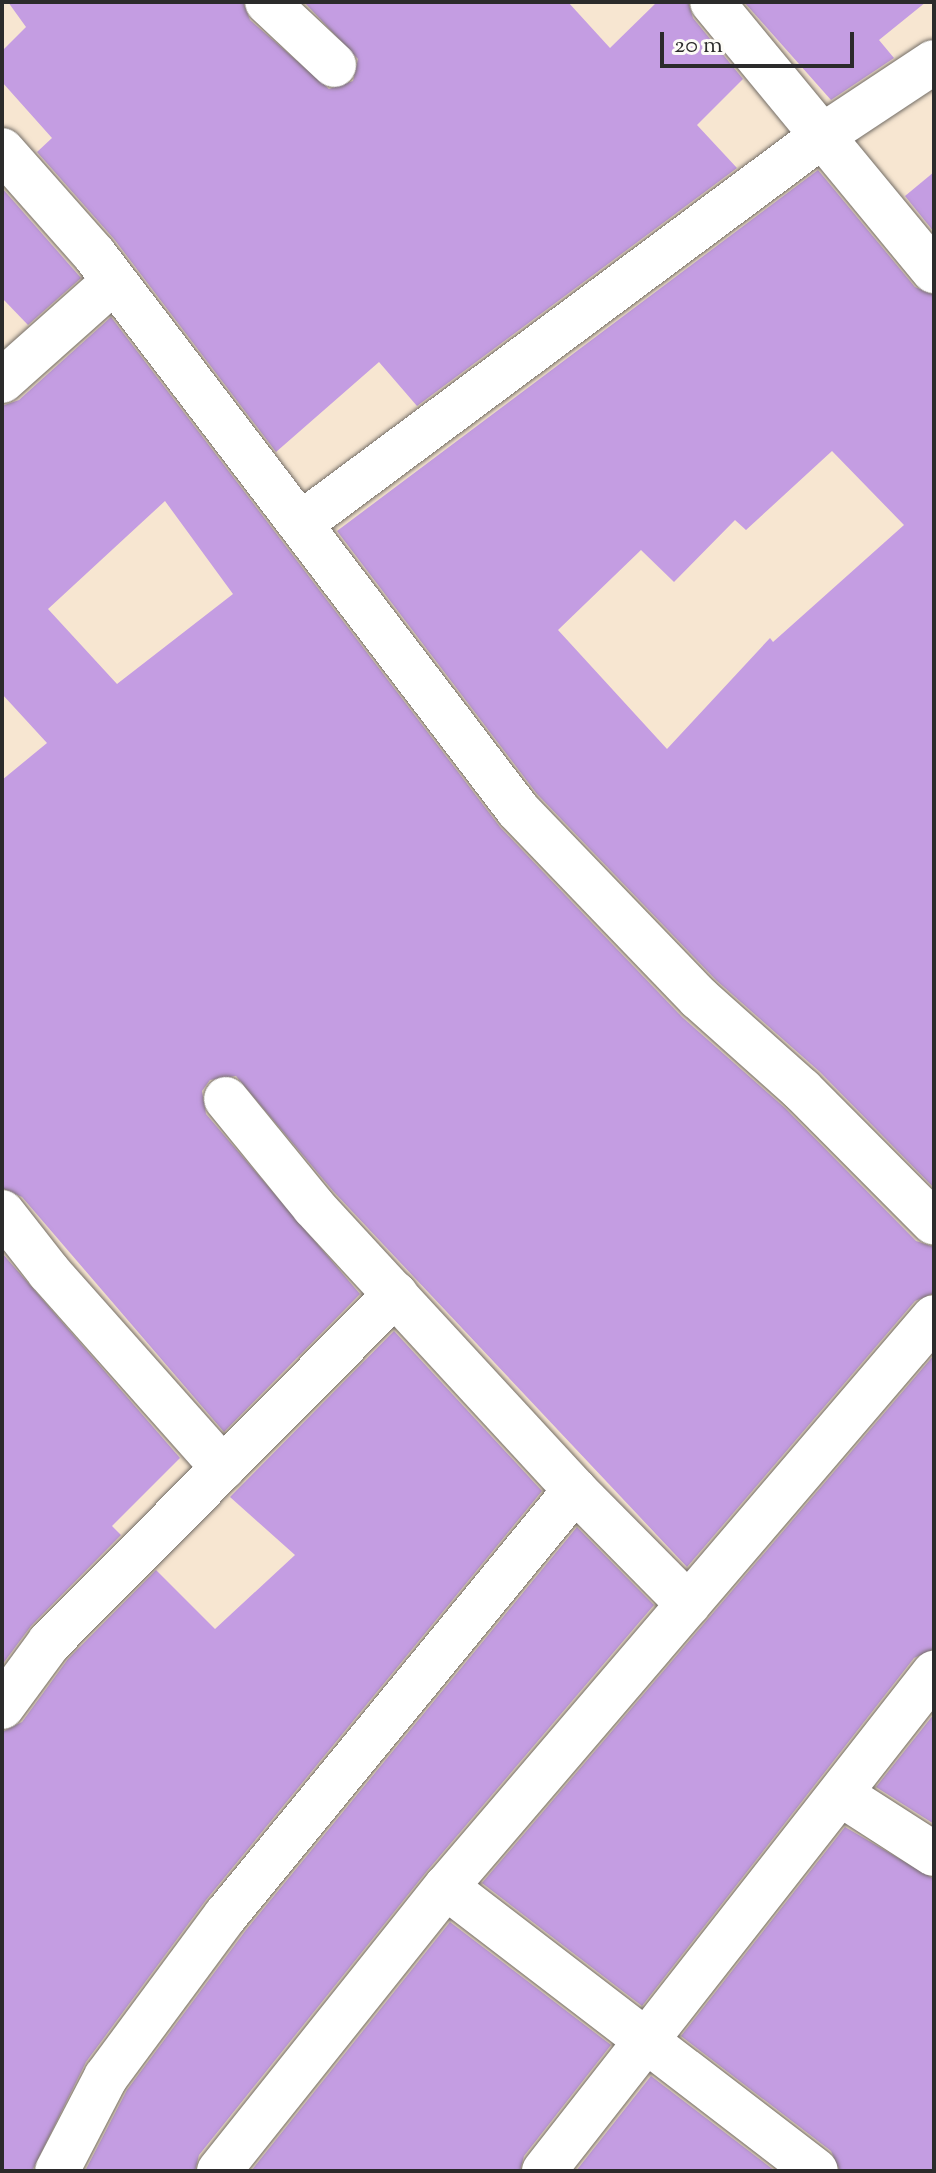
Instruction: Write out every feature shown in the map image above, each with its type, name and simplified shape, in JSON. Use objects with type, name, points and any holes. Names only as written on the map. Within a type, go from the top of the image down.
[{"type":"street","points":[[267,2],[334,65]]},
{"type":"street","points":[[712,2],[934,271]]},
{"type":"street","points":[[303,522],[822,136],[934,62]]},
{"type":"street","points":[[2,150],[94,254],[112,283],[303,522],[543,838],[699,998],[802,1090],[934,1223]]},
{"type":"street","points":[[2,381],[112,283]]},
{"type":"street","points":[[226,1099],[314,1207],[575,1490],[688,1604]]},
{"type":"street","points":[[2,1212],[49,1272],[223,1468]]},
{"type":"street","points":[[2,1707],[49,1643],[396,1294]]},
{"type":"street","points":[[219,2171],[446,1887],[934,1317]]},
{"type":"street","points":[[57,2171],[106,2077],[226,1915],[575,1490]]},
{"type":"street","points":[[544,2171],[649,2042],[934,1673]]},
{"type":"street","points":[[842,1795],[934,1854]]},
{"type":"street","points":[[446,1887],[816,2171]]},
{"type":"building","points":[[8,2],[243,2],[250,20],[329,89],[353,81],[358,59],[304,2],[568,2],[610,48],[657,2],[688,2],[693,18],[743,79],[697,125],[737,168],[417,406],[379,362],[276,452],[114,239],[37,152],[52,138],[2,82],[2,51],[26,27]]},
{"type":"building","points":[[744,2],[926,2],[879,40],[894,58],[831,100]]},
{"type":"building","points":[[818,170],[915,287],[934,295],[934,1188],[820,1072],[716,980],[537,794],[337,531]],"holes":[[[832,451],[904,525],[773,642],[770,638],[667,749],[558,630],[641,550],[674,582],[735,520],[746,530]]]},
{"type":"building","points":[[934,172],[934,232],[905,196]]},
{"type":"building","points":[[2,188],[81,278],[28,325],[2,298]]},
{"type":"building","points":[[111,317],[500,827],[682,1017],[785,1108],[916,1241],[934,1247],[934,1293],[915,1301],[687,1567],[333,1191],[236,1076],[210,1080],[202,1091],[206,1114],[360,1294],[224,1432],[22,1197],[2,1188],[2,780],[47,743],[2,694],[2,406],[19,400]],"holes":[[[165,501],[233,594],[117,684],[48,609]]]},
{"type":"building","points":[[2,1253],[180,1458],[112,1526],[121,1535],[31,1626],[2,1665]]},
{"type":"building","points":[[394,1331],[542,1491],[206,1900],[86,2062],[32,2171],[2,2171],[2,1732],[22,1722],[68,1659],[156,1570],[215,1629],[295,1555],[230,1497]]},
{"type":"building","points":[[934,1355],[934,1649],[914,1658],[642,2006],[482,1883]]},
{"type":"building","points":[[577,1527],[654,1605],[427,1871],[199,2155],[195,2171],[85,2171],[127,2090],[246,1930]]},
{"type":"building","points":[[934,1714],[934,1824],[876,1787]]},
{"type":"building","points":[[845,1827],[934,1879],[934,2171],[840,2171],[831,2151],[681,2036]]},
{"type":"building","points":[[450,1922],[611,2045],[524,2156],[520,2171],[251,2171]]},
{"type":"building","points":[[651,2076],[775,2171],[576,2171]]}]
